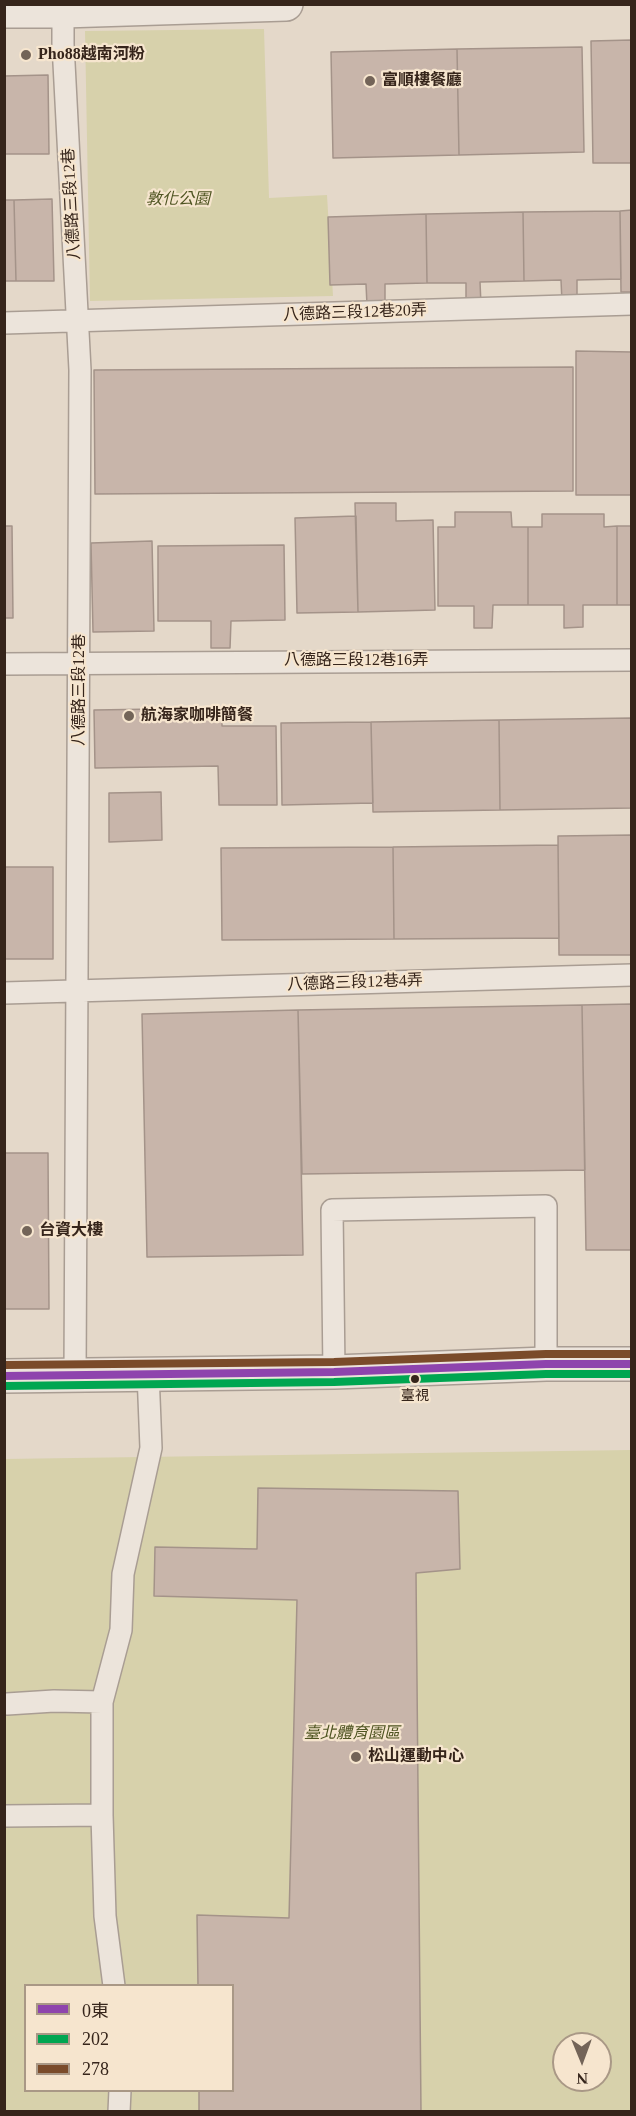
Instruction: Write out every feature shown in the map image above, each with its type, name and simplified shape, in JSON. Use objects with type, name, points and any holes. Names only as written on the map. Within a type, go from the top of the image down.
[{"type":"street","points":[[4,11],[286,4]]},
{"type":"street","points":[[4,1376],[334,1372],[546,1364],[632,1364]]},
{"type":"lane","name":"八德路三段12巷","points":[[63,8],[63,44],[79,322],[80,663],[75,1375]]},
{"type":"lane","name":"八德路三段12巷20弄","points":[[4,323],[632,304]]},
{"type":"lane","name":"八德路三段12巷16弄","points":[[4,664],[632,660]]},
{"type":"lane","name":"八德路三段12巷4弄","points":[[4,993],[632,975]]},
{"type":"lane","points":[[334,1372],[332,1210],[546,1206],[546,1364]]},
{"type":"lane","points":[[114,1984],[105,1916],[102,1702],[121,1630],[123,1574],[151,1448],[148,1373]]},
{"type":"lane","points":[[7,1704],[54,1701],[102,1702]]},
{"type":"lane","points":[[4,1816],[102,1815]]},
{"type":"lane","points":[[119,2112],[120,2092]]},
{"type":"green space","name":"敦化公園","points":[[264,29],[269,198],[327,195],[333,296],[90,301],[85,31]]},
{"type":"green space","name":"臺北體育園區","points":[[631,1450],[631,2111],[5,2111],[4,1459]]},
{"type":"building","points":[[632,40],[632,163],[593,163],[591,41]]},
{"type":"building","points":[[582,47],[584,152],[459,155],[457,49]]},
{"type":"building","points":[[457,49],[459,155],[333,158],[331,52]]},
{"type":"building","points":[[48,75],[49,154],[4,154],[4,76]]},
{"type":"building","points":[[52,199],[54,281],[16,281],[14,200]]},
{"type":"building","points":[[4,200],[14,200],[16,281],[4,281]]},
{"type":"building","points":[[632,210],[632,292],[621,292],[620,211]]},
{"type":"building","points":[[620,211],[621,279],[577,280],[577,302],[562,302],[561,280],[524,281],[523,212]]},
{"type":"building","points":[[523,212],[524,281],[480,282],[481,305],[466,306],[466,283],[427,283],[426,214]]},
{"type":"building","points":[[426,214],[427,283],[385,284],[385,305],[367,305],[366,284],[330,285],[328,217]]},
{"type":"building","points":[[576,351],[632,352],[632,495],[576,495]]},
{"type":"building","points":[[573,367],[573,491],[95,494],[94,370]]},
{"type":"building","points":[[355,503],[396,503],[396,521],[433,520],[435,610],[358,612]]},
{"type":"building","points":[[455,512],[511,512],[512,527],[528,527],[528,605],[493,605],[492,628],[474,628],[474,606],[438,606],[438,527],[455,527]]},
{"type":"building","points":[[542,514],[604,514],[604,527],[617,526],[617,605],[583,605],[583,627],[564,628],[564,605],[528,605],[528,527],[542,527]]},
{"type":"building","points":[[356,516],[358,612],[297,613],[295,518]]},
{"type":"building","points":[[4,526],[12,526],[13,618],[4,618]]},
{"type":"building","points":[[617,526],[632,526],[632,605],[617,605]]},
{"type":"building","points":[[152,541],[154,631],[93,632],[91,543]]},
{"type":"building","points":[[284,545],[285,620],[231,621],[230,648],[211,648],[211,621],[158,621],[158,546]]},
{"type":"building","points":[[222,708],[222,726],[276,726],[277,805],[219,805],[218,766],[95,768],[94,710]]},
{"type":"building","points":[[632,718],[632,808],[500,810],[499,720]]},
{"type":"building","points":[[499,720],[500,810],[373,812],[371,722]]},
{"type":"building","points":[[371,722],[373,803],[282,805],[281,723]]},
{"type":"building","points":[[161,792],[162,840],[109,842],[109,793]]},
{"type":"building","points":[[632,835],[632,955],[559,955],[558,836]]},
{"type":"building","points":[[558,845],[559,938],[394,939],[393,847]]},
{"type":"building","points":[[393,847],[394,939],[222,940],[221,848]]},
{"type":"building","points":[[4,867],[53,867],[53,959],[4,959]]},
{"type":"building","points":[[632,1004],[632,1250],[586,1250],[582,1005]]},
{"type":"building","points":[[582,1005],[585,1170],[302,1174],[298,1010]]},
{"type":"building","points":[[298,1010],[303,1255],[147,1257],[142,1014]]},
{"type":"building","name":"台資大樓","points":[[4,1153],[48,1153],[49,1309],[4,1309]]},
{"type":"building","name":"松山運動中心","points":[[258,1488],[458,1491],[460,1569],[416,1573],[421,2112],[199,2112],[199,2092],[234,2092],[234,1984],[198,1984],[197,1915],[289,1918],[297,1600],[154,1596],[155,1547],[257,1549]]},
{"type":"transit line","name":"278","points":[[4,1365],[334,1362],[546,1354],[632,1354]]},
{"type":"transit line","name":"0東","points":[[4,1376],[334,1372],[546,1364],[632,1364]]},
{"type":"transit line","name":"202","points":[[4,1386],[334,1382],[546,1374],[632,1374]]},
{"type":"place","name":"Pho88越南河粉","points":[[26,55]]},
{"type":"place","name":"富順樓餐廳","points":[[370,81]]},
{"type":"place","name":"航海家咖啡簡餐","points":[[129,716]]},
{"type":"place","name":"台資大樓","points":[[27,1231]]},
{"type":"place","name":"臺視","points":[[415,1379]]},
{"type":"place","name":"松山運動中心","points":[[356,1757]]}]
